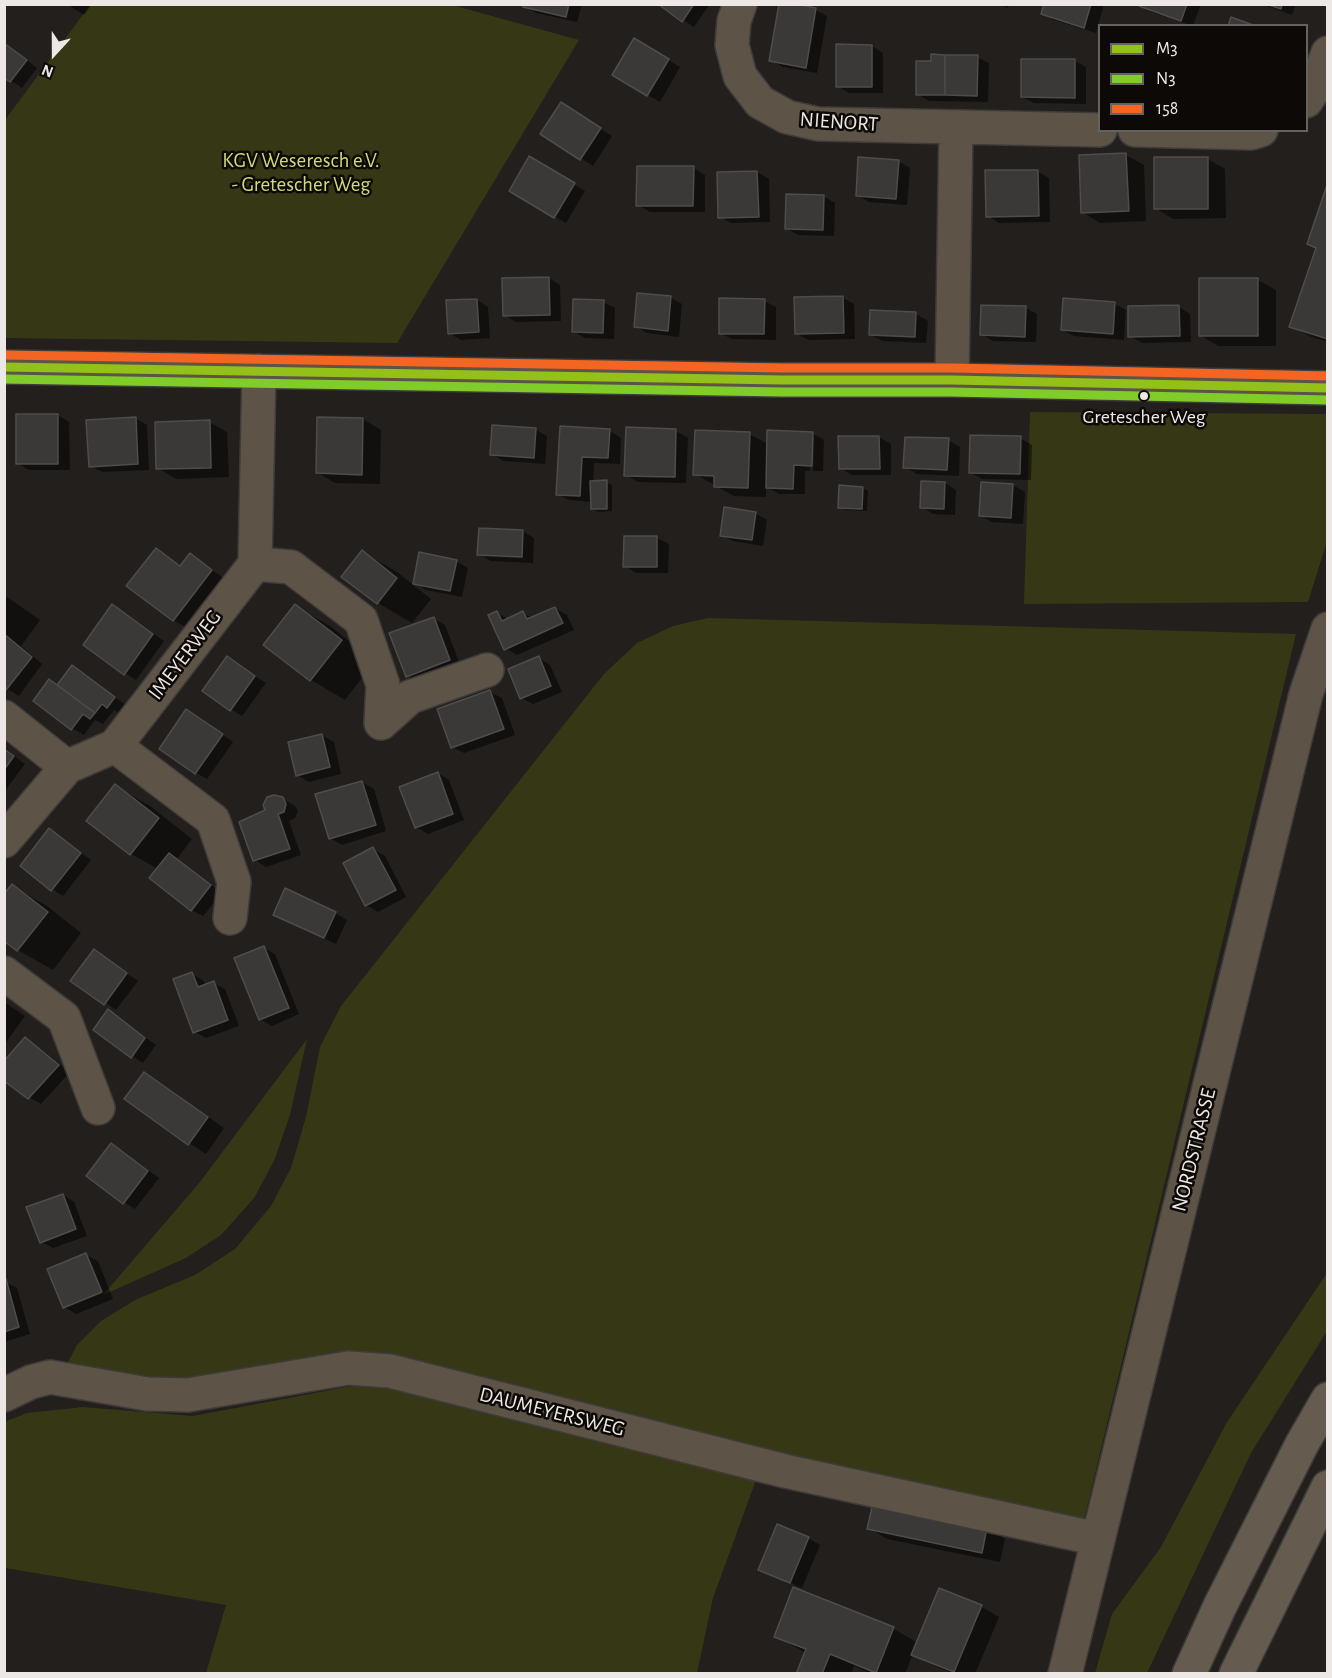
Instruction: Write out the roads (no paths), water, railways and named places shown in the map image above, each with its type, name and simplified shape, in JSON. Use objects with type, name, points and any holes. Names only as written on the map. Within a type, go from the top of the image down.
[{"type":"highway","points":[[1189,1674],[1220,1606],[1302,1444],[1328,1400]]},
{"type":"highway","points":[[1236,1674],[1328,1487]]},
{"type":"street","name":"NIENORT","points":[[740,4],[734,21],[732,45],[740,76],[760,102],[787,117],[818,124],[1098,130]]},
{"type":"street","points":[[1308,98],[1315,87],[1328,53]]},
{"type":"street","points":[[952,380],[956,127]]},
{"type":"street","points":[[1212,132],[1254,132]]},
{"type":"street","points":[[4,367],[783,380],[952,380],[1328,388]]},
{"type":"street","points":[[259,371],[255,564],[291,567],[361,620],[383,686],[381,723],[410,697],[487,670]]},
{"type":"street","name":"IMEYERWEG","points":[[4,841],[68,767],[115,746],[255,564]]},
{"type":"street","name":"NORDSTRASSE","points":[[1065,1674],[1306,693],[1328,628]]},
{"type":"street","points":[[4,717],[68,767]]},
{"type":"street","points":[[115,746],[213,820],[234,882],[230,918]]},
{"type":"street","points":[[4,973],[64,1018],[98,1108]]},
{"type":"street","name":"DAUMEYERSWEG","points":[[4,1395],[31,1382],[50,1377],[147,1394],[188,1395],[348,1368],[390,1371],[785,1471],[1098,1539]]},
{"type":"place","name":"Gretescher Weg","points":[[1144,396]]},
{"type":"park label","name":"KGV Weseresch e.V. - Gretescher Weg","points":[[301,173]]}]
